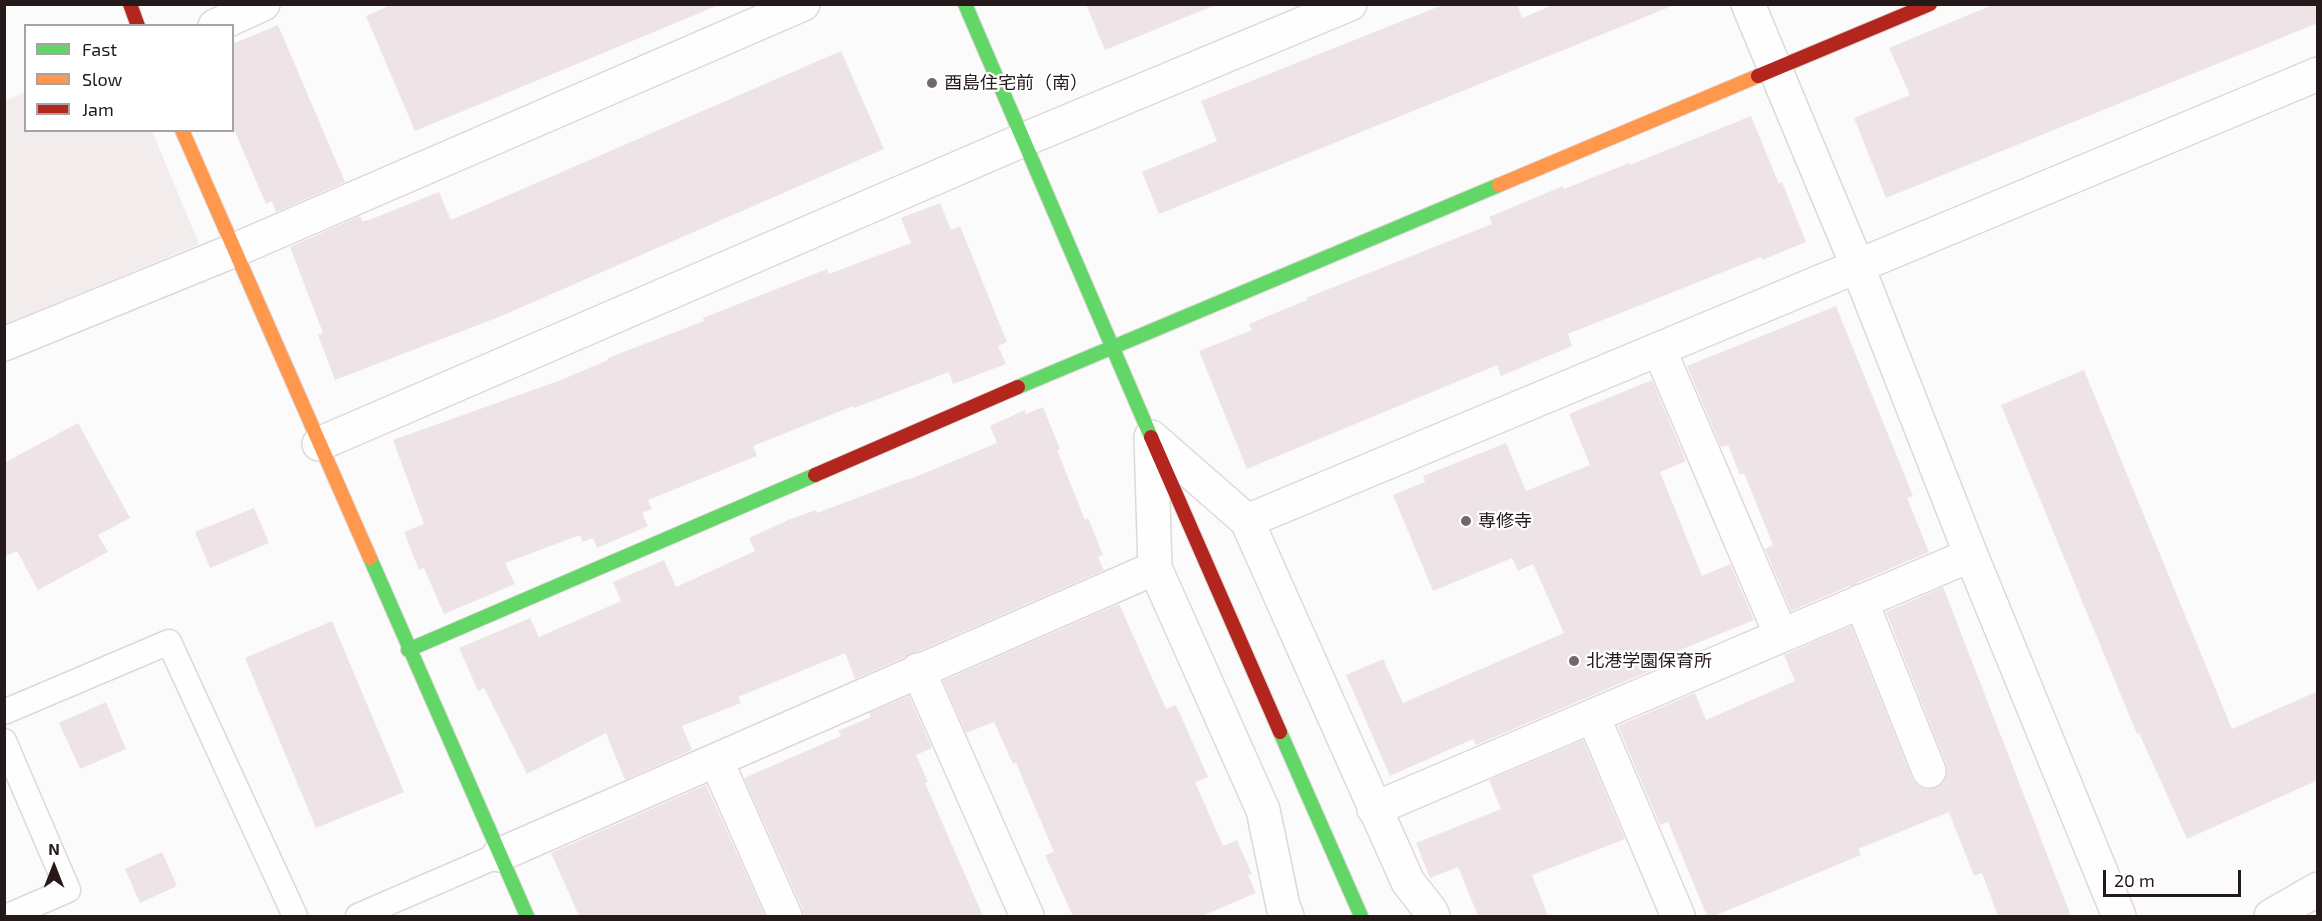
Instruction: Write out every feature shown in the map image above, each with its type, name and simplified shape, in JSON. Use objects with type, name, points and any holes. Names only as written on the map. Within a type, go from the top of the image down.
[{"type":"street","points":[[130,4],[137,24]]},
{"type":"street","points":[[219,24],[263,4]]},
{"type":"street","points":[[4,344],[235,250],[803,4]]},
{"type":"street","points":[[965,4],[1151,437],[1361,916]]},
{"type":"street","points":[[319,444],[1023,140],[1350,4]]},
{"type":"street","points":[[1748,4],[1857,265],[1971,555],[2119,916]]},
{"type":"street","points":[[408,650],[1112,347],[1930,4]]},
{"type":"street","points":[[1247,521],[2318,74]]},
{"type":"street","points":[[183,132],[408,650],[527,916]]},
{"type":"street","points":[[1659,349],[1781,635]]},
{"type":"street","points":[[1151,437],[1247,521],[1408,882],[1433,916]]},
{"type":"street","points":[[1151,437],[1155,568],[1263,810],[1287,916]]},
{"type":"street","points":[[1374,809],[1971,555]]},
{"type":"street","points":[[500,855],[1155,568]]},
{"type":"street","points":[[1861,601],[1929,771]]},
{"type":"street","points":[[918,670],[1027,916]]},
{"type":"street","points":[[1593,716],[1678,916]]},
{"type":"street","points":[[716,760],[785,916]]},
{"type":"street","points":[[2271,916],[2318,889]]},
{"type":"lane","points":[[4,712],[169,642],[295,916]]},
{"type":"lane","points":[[4,741],[68,890],[8,916]]},
{"type":"lane","points":[[358,916],[500,855]]},
{"type":"shaded area","points":[[24,92],[24,132],[152,132],[199,244],[5,325],[5,101]]},
{"type":"building","points":[[393,4],[719,5],[415,131],[366,16]]},
{"type":"building","points":[[1086,4],[1213,4],[1213,6],[1105,50]]},
{"type":"building","points":[[1445,4],[1517,4],[1522,18],[1555,4],[1672,6],[1159,214],[1142,172],[1217,141],[1201,101]]},
{"type":"building","points":[[1995,4],[2318,4],[2318,23],[1886,198],[1854,118],[1910,95],[1889,48]]},
{"type":"building","points":[[278,25],[345,182],[276,212],[272,201],[266,204],[234,130],[234,43]]},
{"type":"building","points":[[841,51],[884,149],[499,317],[335,380],[318,335],[323,333],[290,247],[360,216],[362,221],[369,220],[439,192],[451,220]]},
{"type":"building","points":[[1751,116],[1779,184],[1782,182],[1806,242],[1762,260],[1761,257],[1568,334],[1572,346],[1501,376],[1497,365],[1247,469],[1199,351],[1252,330],[1249,324],[1307,300],[1306,298],[1492,224],[1489,217],[1563,186],[1564,189],[1629,163],[1630,165]]},
{"type":"building","points":[[940,203],[951,230],[960,226],[1007,342],[998,346],[1006,364],[953,384],[949,372],[854,408],[853,406],[753,446],[757,456],[648,500],[652,509],[642,513],[648,526],[597,548],[593,538],[582,542],[580,535],[505,563],[515,584],[444,614],[424,568],[419,570],[404,532],[424,524],[393,440],[561,380],[608,360],[608,358],[704,321],[703,318],[827,269],[829,274],[911,243],[901,218]]},
{"type":"building","points":[[1836,306],[1913,496],[1907,498],[1929,552],[1791,611],[1765,549],[1773,545],[1744,473],[1740,475],[1728,445],[1721,447],[1687,366]]},
{"type":"building","points":[[2084,370],[2232,729],[2318,691],[2318,780],[2187,839],[2139,733],[2137,734],[2001,405]]},
{"type":"building","points":[[1652,380],[1686,461],[1660,472],[1702,576],[1730,564],[1754,620],[1678,651],[1680,658],[1476,745],[1473,739],[1390,776],[1346,675],[1383,659],[1403,703],[1564,633],[1533,564],[1518,571],[1512,558],[1433,591],[1393,495],[1425,482],[1423,476],[1506,443],[1526,491],[1590,465],[1569,414]]},
{"type":"building","points":[[1043,407],[1060,449],[1057,450],[1085,520],[1088,518],[1103,555],[1098,557],[1104,570],[855,679],[845,653],[738,697],[741,703],[682,726],[692,750],[625,780],[606,733],[527,774],[484,688],[478,691],[459,648],[530,618],[539,637],[621,601],[613,582],[664,560],[676,587],[755,551],[749,538],[788,520],[816,510],[817,513],[908,480],[997,443],[990,426],[1025,410],[1026,414]]},
{"type":"building","points":[[78,423],[130,518],[98,535],[108,552],[38,590],[17,551],[4,557],[4,463]]},
{"type":"building","points":[[254,508],[269,543],[210,568],[195,532]]},
{"type":"building","points":[[1943,587],[2071,916],[1998,916],[1982,873],[1974,876],[1949,812],[1858,849],[1861,855],[1714,916],[1707,916],[1668,822],[1660,825],[1618,726],[1695,693],[1706,720],[1795,681],[1784,655],[1851,626],[1912,778],[1917,785],[1926,789],[1936,788],[1943,783],[1947,774],[1946,764],[1886,612]]},
{"type":"building","points":[[1119,604],[1166,709],[1176,705],[1208,777],[1195,782],[1223,846],[1237,840],[1252,874],[1248,875],[1256,893],[1202,916],[1073,916],[1045,855],[1054,852],[1016,763],[1013,764],[994,722],[966,733],[943,681]]},
{"type":"building","points":[[332,621],[404,792],[316,828],[245,658]]},
{"type":"building","points":[[909,696],[932,748],[916,755],[928,782],[925,783],[983,916],[803,916],[802,908],[744,778],[841,736],[838,731],[871,717],[869,713]]},
{"type":"building","points":[[106,702],[126,749],[80,769],[59,723]]},
{"type":"building","points":[[1583,740],[1625,839],[1532,875],[1548,916],[1478,916],[1458,867],[1430,878],[1416,843],[1501,809],[1489,780]]},
{"type":"building","points":[[706,785],[765,916],[579,916],[551,853]]},
{"type":"building","points":[[162,852],[177,886],[140,903],[125,869]]},
{"type":"traffic: fast","points":[[965,4],[1151,437]]},
{"type":"traffic: fast","points":[[1018,387],[1499,185]]},
{"type":"traffic: fast","points":[[408,650],[815,475]]},
{"type":"traffic: fast","points":[[370,558],[527,916]]},
{"type":"traffic: fast","points":[[1280,732],[1361,916]]},
{"type":"traffic: slow","points":[[1499,185],[1758,76]]},
{"type":"traffic: slow","points":[[183,132],[370,558]]},
{"type":"traffic: jam","points":[[130,4],[137,24]]},
{"type":"traffic: jam","points":[[1758,76],[1930,4]]},
{"type":"traffic: jam","points":[[815,475],[1018,387]]},
{"type":"traffic: jam","points":[[1151,437],[1280,732]]},
{"type":"place","name":"酉島住宅前（南）","points":[[932,83]]},
{"type":"place","name":"専修寺","points":[[1466,521]]},
{"type":"place","name":"北港学園保育所","points":[[1574,661]]}]
